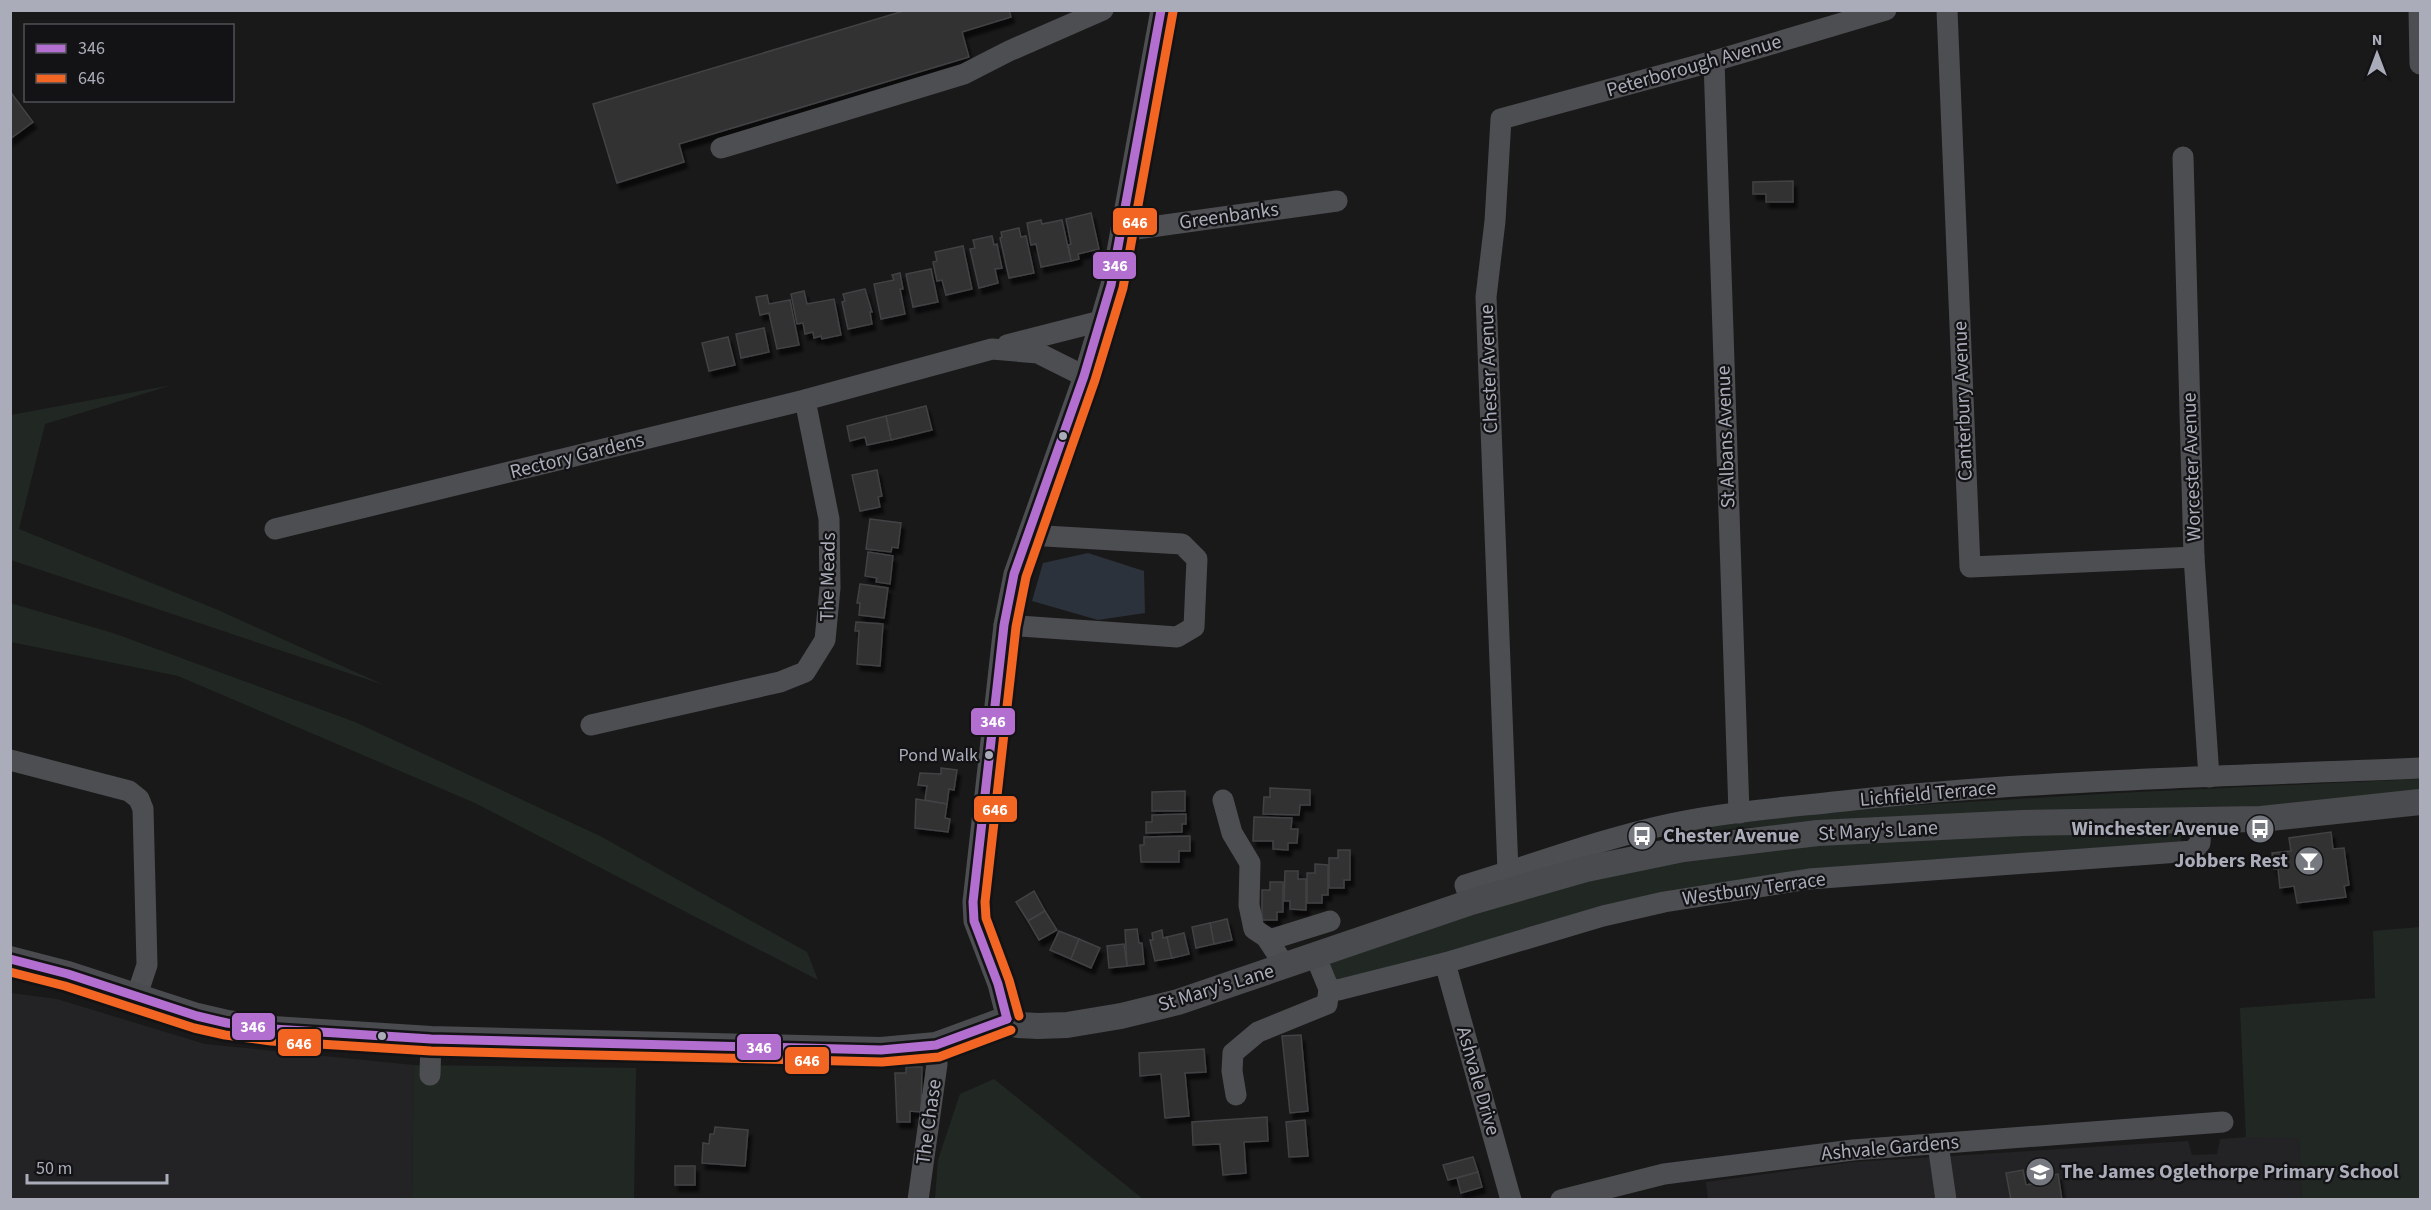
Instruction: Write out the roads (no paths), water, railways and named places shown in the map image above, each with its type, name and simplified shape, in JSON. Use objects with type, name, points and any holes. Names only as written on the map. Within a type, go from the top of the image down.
[{"type":"main road","name":"St Mary's Lane","points":[[1007,1019],[1018,1025],[1067,1025],[1121,1016],[1178,1002],[1471,902],[1586,869],[1683,849],[1778,837],[2023,823],[2261,819],[2421,802]]},
{"type":"main road","points":[[10,959],[68,974],[136,998],[227,1023],[317,1033],[431,1040],[870,1050],[936,1045],[1007,1019]]},
{"type":"street","points":[[721,148],[964,74],[1103,10]]},
{"type":"street","points":[[1007,1019],[998,984],[974,921],[973,902],[1004,626],[1014,574],[1084,376],[1111,285],[1161,10]]},
{"type":"street","name":"Peterborough Avenue","points":[[1501,119],[1714,61],[1886,10]]},
{"type":"street","name":"Canterbury Avenue","points":[[1947,10],[1970,567],[2194,557]]},
{"type":"street","points":[[2419,10],[2421,64]]},
{"type":"street","name":"St Albans Avenue","points":[[1714,61],[1739,813]]},
{"type":"street","name":"Chester Avenue","points":[[1501,119],[1495,221],[1486,297],[1508,872]]},
{"type":"street","name":"Worcester Avenue","points":[[2183,157],[2194,557],[2209,777]]},
{"type":"street","name":"Greenbanks","points":[[1122,231],[1337,201]]},
{"type":"street","points":[[992,349],[1101,321]]},
{"type":"street","name":"Rectory Gardens","points":[[275,529],[805,400],[992,349],[1038,353],[1084,376]]},
{"type":"street","name":"The Meads","points":[[591,725],[780,682],[805,672],[825,640],[830,588],[829,519],[805,400]]},
{"type":"street","points":[[1004,626],[1177,637],[1194,627],[1197,559],[1182,544],[1028,535]]},
{"type":"street","points":[[10,760],[110,785],[129,791],[139,799],[143,810],[147,965],[136,998]]},
{"type":"street","name":"Lichfield Terrace","points":[[1471,902],[1465,885],[1632,833],[1739,813],[1893,796],[2047,784],[2421,768]]},
{"type":"street","points":[[1223,800],[1232,833],[1250,863],[1249,905],[1254,929],[1269,940],[1285,966]]},
{"type":"street","name":"Westbury Terrace","points":[[1329,988],[1346,989],[1445,963],[1603,916],[1664,902],[1809,879],[2193,851],[2200,843],[2201,821]]},
{"type":"street","points":[[1269,940],[1330,921]]},
{"type":"street","points":[[1236,1095],[1232,1071],[1233,1053],[1258,1032],[1328,1004],[1329,988],[1315,955]]},
{"type":"street","name":"Ashvale Drive","points":[[1445,963],[1511,1200]]},
{"type":"street","points":[[430,1075],[431,1040]]},
{"type":"street","name":"The Chase","points":[[918,1200],[937,1064],[936,1045]]},
{"type":"street","name":"Ashvale Gardens","points":[[1561,1200],[1664,1174],[1854,1150],[2223,1122]]},
{"type":"street","points":[[1938,1144],[1946,1200]]},
{"type":"place","name":"Pond Walk","points":[[989,755]]},
{"type":"place","name":"Winchester Avenue","points":[[2260,829]]},
{"type":"place","name":"Chester Avenue","points":[[1642,836]]},
{"type":"place","name":"Jobbers Rest","points":[[2309,861]]},
{"type":"place","name":"The James Oglethorpe Primary School","points":[[2040,1172]]}]
